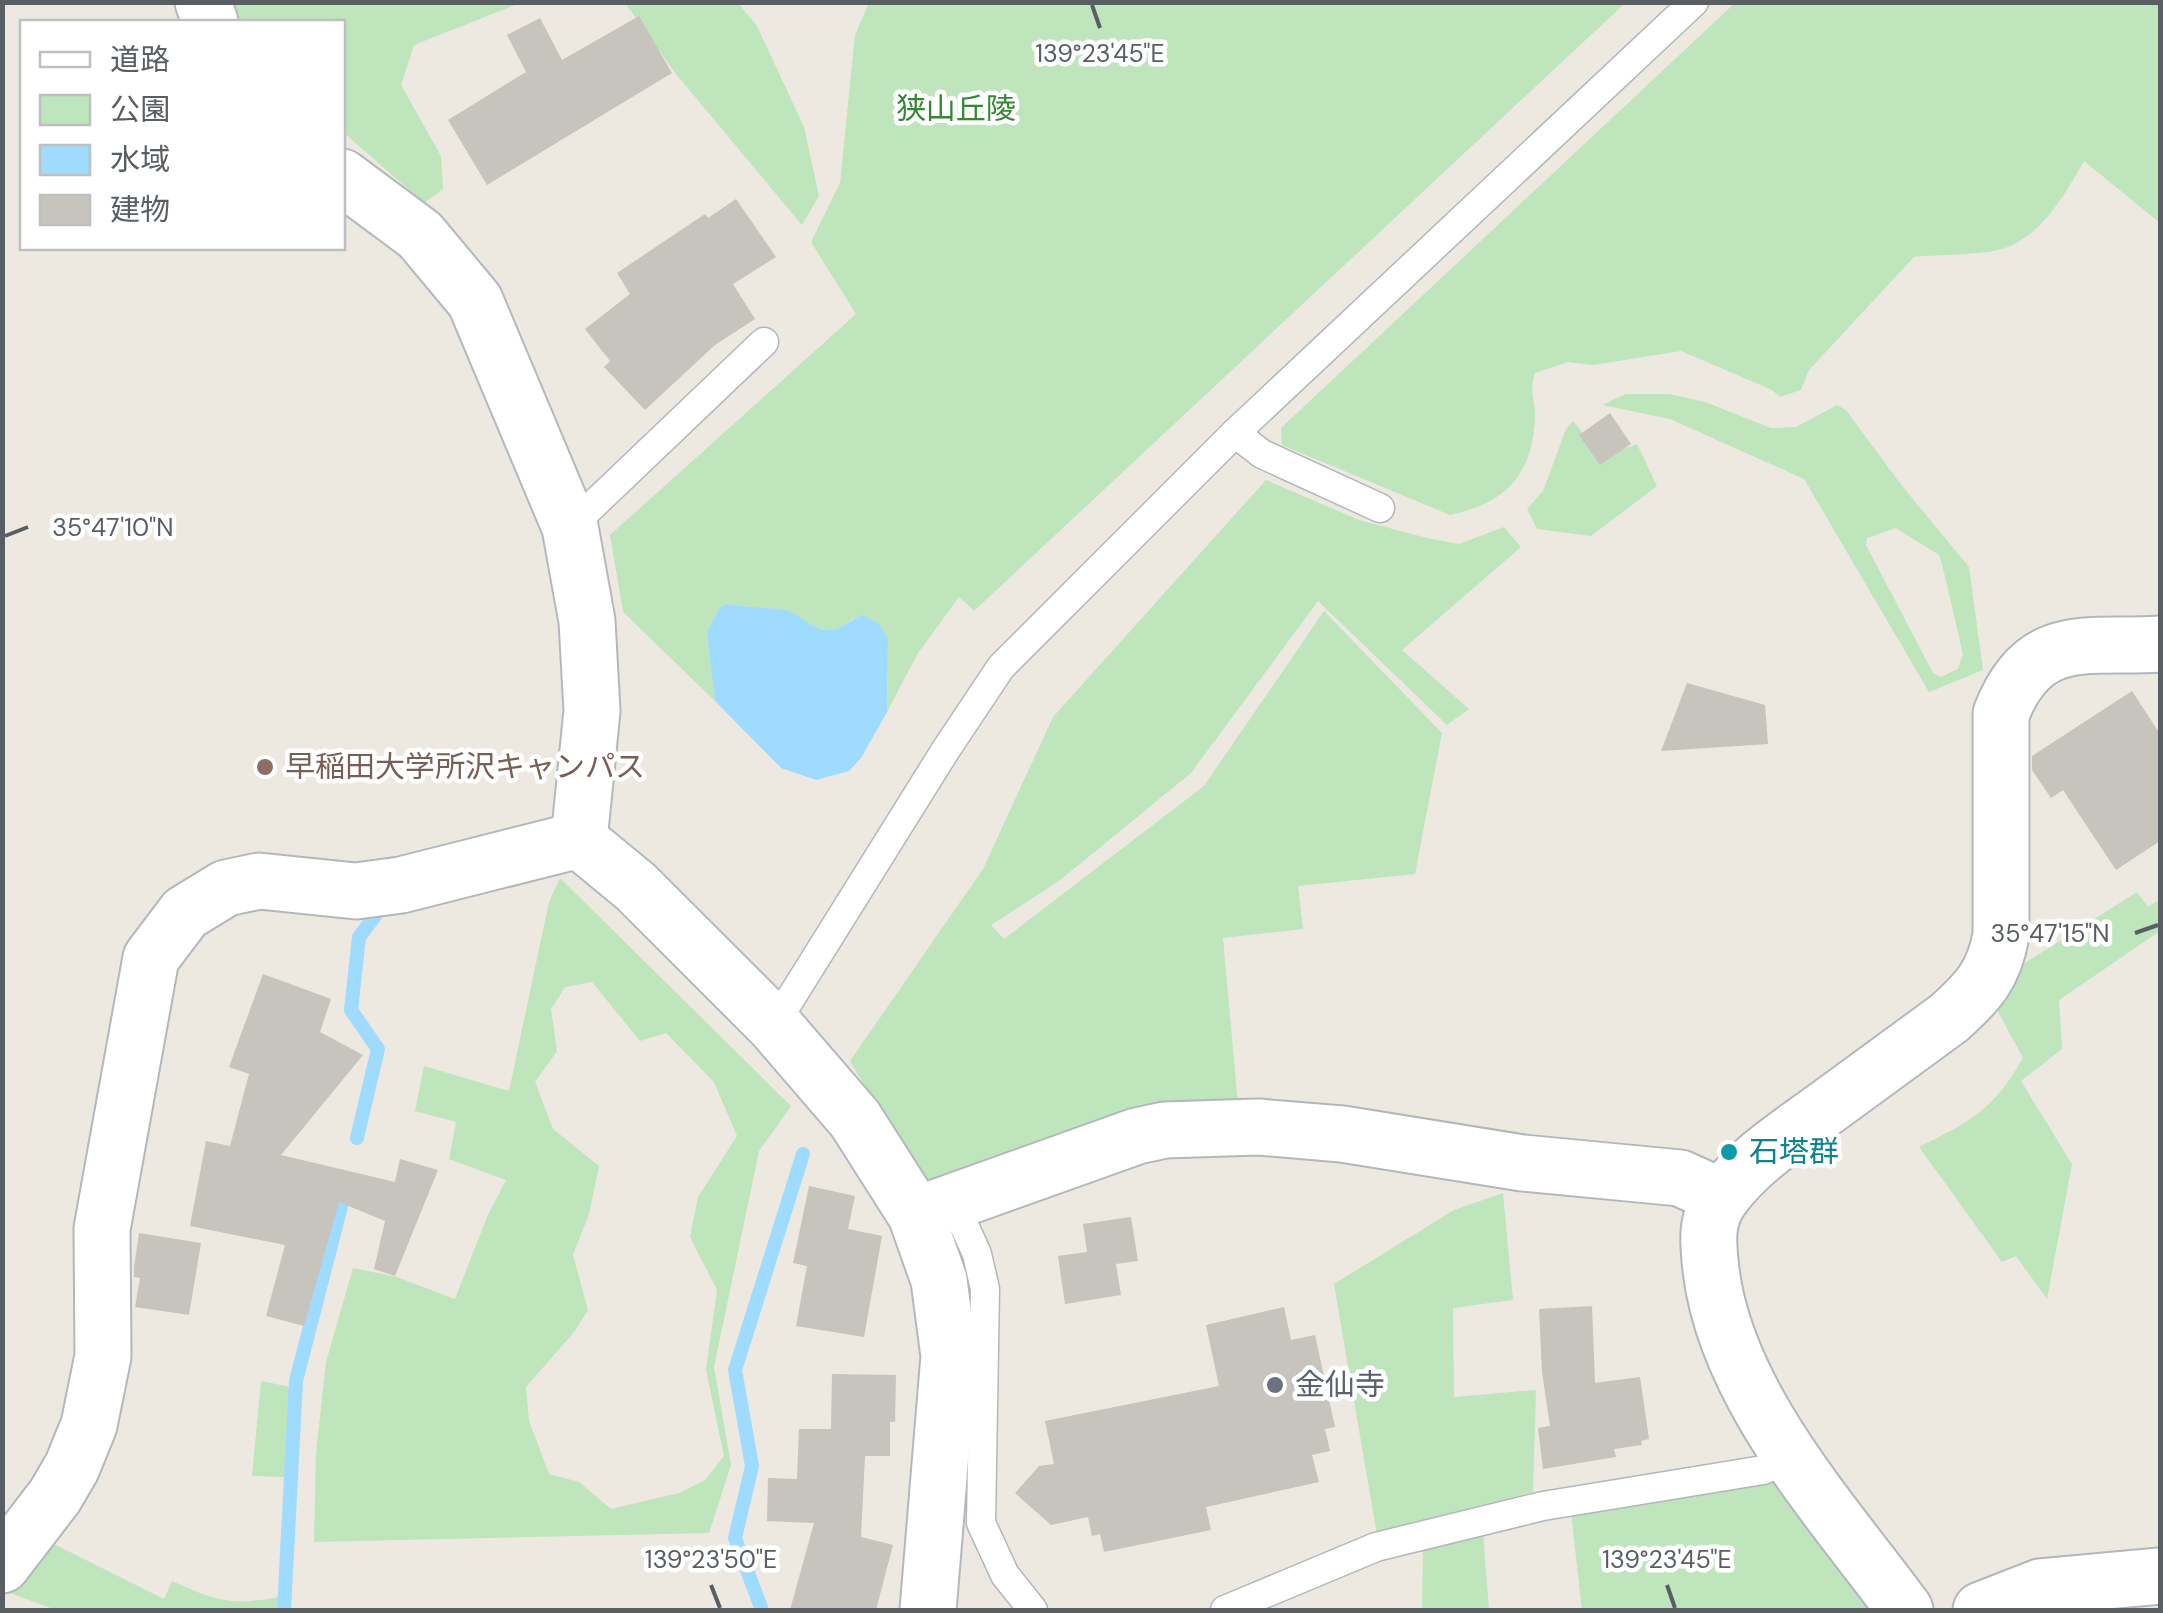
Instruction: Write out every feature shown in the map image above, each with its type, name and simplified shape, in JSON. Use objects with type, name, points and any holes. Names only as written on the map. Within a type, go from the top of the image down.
[{"type":"street","points":[[345,179],[420,235],[475,300],[570,528],[587,621],[592,711],[579,840]]},
{"type":"street","points":[[1905,1610],[1792,1456],[1746,1378],[1724,1330],[1712,1284],[1707,1239],[1710,1216],[1722,1196],[1763,1154],[1950,1018],[1976,994],[1996,962],[2001,936],[2001,714],[2011,688],[2032,665],[2062,648],[2096,643],[2160,644]]},
{"type":"street","points":[[579,840],[636,887],[774,1025],[935,1208],[949,1356],[928,1610]]},
{"type":"street","points":[[2,1565],[55,1496],[72,1467],[88,1425],[103,1356],[102,1229],[150,958],[185,912],[226,888],[259,882],[356,891],[386,887],[579,840]]},
{"type":"street","points":[[935,1208],[1137,1136],[1164,1130],[1258,1127],[1342,1134],[1522,1163],[1680,1178],[1722,1196]]},
{"type":"street","points":[[1981,1610],[2040,1586],[2160,1576]]},
{"type":"lane","points":[[774,1025],[1001,667],[1235,433],[1694,2]]},
{"type":"lane","points":[[570,528],[764,342]]},
{"type":"lane","points":[[1235,433],[1262,454],[1380,508]]},
{"type":"lane","points":[[935,1208],[977,1254],[984,1290],[981,1523],[1005,1575],[1033,1610]]},
{"type":"lane","points":[[1224,1610],[1376,1547],[1543,1506],[1763,1470],[1792,1456]]},
{"type":"green space","points":[[1736,2],[2160,3],[2160,223],[2084,161],[2053,210],[2021,240],[1987,252],[1914,257],[1809,370],[1801,390],[1780,397],[1681,351],[1593,365],[1568,362],[1535,373],[1533,439],[1521,471],[1512,484],[1486,503],[1450,515],[1282,445],[1281,428]]},
{"type":"green space","points":[[199,3],[520,3],[414,45],[401,85],[441,156],[443,189],[424,203],[345,134],[345,20],[219,20]]},
{"type":"green space","name":"狭山丘陵","points":[[625,3],[738,3],[757,26],[804,127],[819,196],[802,225],[676,74]]},
{"type":"green space","points":[[869,3],[1623,5],[974,611],[959,597],[918,653],[887,712],[888,639],[854,618],[826,630],[782,610],[728,604],[708,632],[715,701],[623,612],[610,535],[856,314],[811,242],[840,183],[855,35]]},
{"type":"green space","points":[[1626,394],[1669,394],[1705,402],[1771,428],[1796,427],[1837,405],[1846,410],[1969,567],[1983,670],[1929,692],[1804,479],[1670,419],[1602,405]],"holes":[[[1896,528],[1939,555],[1963,654],[1958,669],[1941,677],[1933,673],[1866,545],[1867,538]]]},
{"type":"green space","points":[[1573,421],[1602,457],[1637,444],[1657,486],[1591,536],[1537,529],[1527,509],[1543,491],[1566,429]]},
{"type":"green space","points":[[1266,480],[1359,520],[1427,538],[1459,544],[1504,527],[1521,547],[1402,650],[1469,709],[1447,725],[1318,601],[1191,773],[1059,881],[991,925],[1004,939],[1204,786],[1324,611],[1442,733],[1415,874],[1298,886],[1303,929],[1223,938],[1238,1105],[938,1186],[918,1176],[850,1061],[983,869],[1053,717]]},
{"type":"green space","points":[[560,878],[791,1106],[759,1151],[714,1367],[731,1465],[709,1533],[314,1542],[316,1453],[326,1362],[353,1268],[397,1277],[455,1299],[506,1180],[449,1159],[456,1122],[415,1111],[424,1066],[509,1091],[549,902]],"holes":[[[592,982],[640,1041],[666,1033],[714,1082],[737,1136],[698,1197],[690,1237],[717,1290],[706,1370],[724,1456],[705,1480],[679,1493],[611,1509],[579,1482],[549,1474],[529,1421],[526,1387],[575,1331],[588,1310],[573,1255],[589,1214],[599,1166],[553,1129],[535,1082],[557,1051],[551,1009],[565,987]]]},
{"type":"green space","points":[[2137,892],[2148,907],[2160,899],[2160,931],[2059,1000],[2062,1049],[2021,1081],[2072,1164],[2047,1299],[2016,1256],[2002,1262],[1919,1147],[1980,1112],[2002,1090],[2023,1058],[1995,1006],[2020,966]]},
{"type":"green space","points":[[1503,1193],[1513,1300],[1453,1308],[1454,1397],[1536,1390],[1533,1492],[1377,1535],[1334,1284],[1454,1210]]},
{"type":"green space","points":[[261,1381],[291,1387],[284,1477],[252,1476]]},
{"type":"green space","points":[[1787,1474],[1883,1610],[1582,1610],[1571,1513]]},
{"type":"green space","points":[[1483,1533],[1489,1610],[1422,1610],[1423,1545]]},
{"type":"green space","points":[[48,1541],[164,1599],[172,1581],[224,1600],[279,1597],[279,1610],[56,1610],[10,1593]]},
{"type":"water","points":[[728,604],[791,612],[826,630],[862,615],[879,624],[888,639],[887,712],[861,758],[849,771],[816,780],[781,768],[715,701],[707,632],[720,607]]},
{"type":"building","points":[[639,16],[672,73],[487,185],[448,120],[526,72],[507,35],[540,18],[562,60]]},
{"type":"building","points":[[736,199],[776,257],[733,284],[755,319],[715,345],[645,410],[604,367],[610,361],[585,329],[630,294],[617,273],[705,214],[708,218]]},
{"type":"building","points":[[1610,413],[1631,444],[1600,465],[1579,435]]},
{"type":"building","points":[[1687,683],[1765,705],[1768,744],[1661,751]]},
{"type":"building","points":[[2132,691],[2160,734],[2160,841],[2116,870],[2063,790],[2051,798],[2032,770],[2032,756]]},
{"type":"building","points":[[263,974],[331,999],[320,1032],[363,1055],[281,1155],[395,1182],[400,1159],[438,1170],[395,1276],[374,1269],[385,1221],[339,1202],[304,1326],[266,1316],[285,1245],[190,1226],[206,1141],[230,1146],[249,1074],[229,1067]]},
{"type":"building","points":[[809,1186],[855,1196],[848,1229],[882,1236],[864,1337],[796,1326],[807,1266],[793,1263]]},
{"type":"building","points":[[1131,1217],[1138,1261],[1116,1264],[1121,1295],[1065,1304],[1058,1256],[1087,1252],[1083,1224]]},
{"type":"building","points":[[139,1233],[201,1243],[189,1315],[135,1307],[140,1278],[134,1277]]},
{"type":"building","points":[[1592,1306],[1595,1383],[1640,1377],[1649,1439],[1641,1441],[1642,1445],[1614,1449],[1616,1457],[1543,1469],[1538,1428],[1550,1426],[1539,1309]]},
{"type":"building","points":[[1284,1307],[1291,1340],[1315,1335],[1335,1427],[1325,1429],[1330,1451],[1312,1455],[1319,1482],[1206,1507],[1211,1530],[1104,1552],[1100,1534],[1092,1536],[1088,1517],[1051,1525],[1015,1493],[1039,1466],[1054,1464],[1045,1421],[1219,1386],[1206,1325]]},
{"type":"building","points":[[832,1374],[896,1375],[890,1456],[865,1456],[861,1537],[893,1545],[876,1610],[790,1610],[814,1523],[767,1521],[768,1478],[797,1479],[799,1429],[831,1429]]},
{"type":"waterway","points":[[357,1138],[378,1049],[351,1010],[359,937],[375,916]]},
{"type":"waterway","points":[[762,1610],[735,1538],[752,1466],[735,1370],[803,1154]]},
{"type":"waterway","points":[[284,1610],[296,1381],[346,1187]]},
{"type":"place","name":"早稲田大学所沢キャンパス","points":[[265,767]]},
{"type":"place","name":"石塔群","points":[[1729,1152]]},
{"type":"place","name":"金仙寺","points":[[1275,1385]]}]
